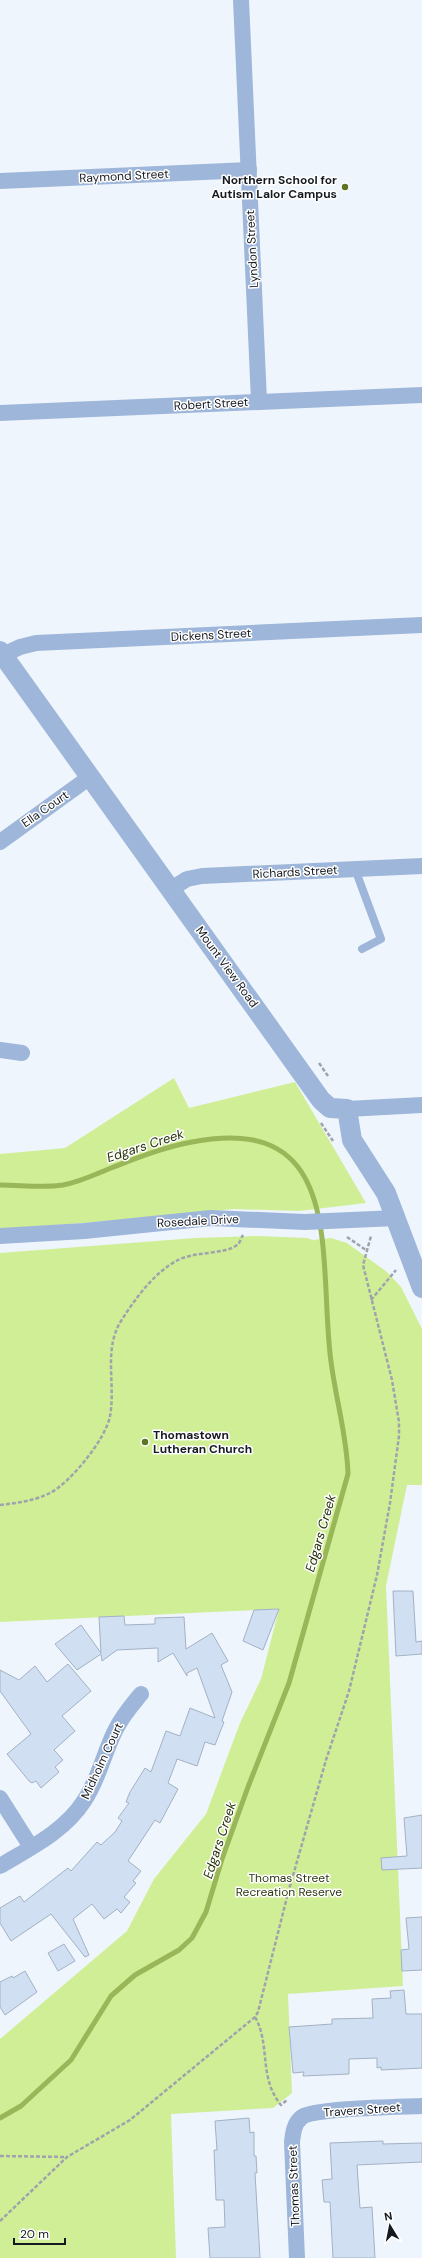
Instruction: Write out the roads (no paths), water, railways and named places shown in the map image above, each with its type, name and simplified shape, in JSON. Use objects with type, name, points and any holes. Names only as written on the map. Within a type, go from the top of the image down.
[{"type":"street","name":"Lyndon Street","points":[[241,0],[259,401]]},
{"type":"street","name":"Raymond Street","points":[[0,181],[249,170]]},
{"type":"street","name":"Robert Street","points":[[0,413],[422,395]]},
{"type":"street","name":"Dickens Street","points":[[2,653],[36,643],[422,625]]},
{"type":"street","name":"Mount View Road","points":[[2,653],[321,1100],[330,1108],[347,1109]]},
{"type":"street","name":"Ella Court","points":[[0,842],[90,777]]},
{"type":"street","name":"Richards Street","points":[[171,889],[194,877],[422,866]]},
{"type":"street","points":[[0,1050],[22,1053]]},
{"type":"street","points":[[422,1105],[347,1109],[352,1140],[386,1193],[397,1218],[410,1259],[422,1288]]},
{"type":"street","name":"Rosedale Drive","points":[[0,1236],[84,1231],[211,1218],[305,1222],[397,1218]]},
{"type":"street","name":"Midholm Court","points":[[0,1866],[31,1847],[60,1827],[74,1815],[85,1801],[97,1777],[116,1730],[126,1711],[141,1694]]},
{"type":"street","points":[[0,1798],[31,1847]]},
{"type":"street","name":"Travers Street","points":[[302,2117],[323,2112],[422,2106]]},
{"type":"street","name":"Thomas Street","points":[[297,2258],[292,2142],[293,2131],[302,2117]]},
{"type":"lane","points":[[355,869],[381,940],[362,949]]},
{"type":"waterway","name":"Edgars Creek","points":[[0,1185],[48,1186],[69,1184],[151,1153],[192,1142],[241,1138],[276,1148],[300,1169],[314,1199],[322,1234],[330,1353],[343,1429],[348,1474],[289,1683],[248,1787],[222,1859],[206,1912],[192,1938],[179,1950],[135,1975],[111,1996],[71,2060],[21,2106],[0,2118]]},
{"type":"place","name":"Northern School for Autism Lalor Campus","points":[[345,187]]},
{"type":"place","name":"Thomastown Lutheran Church","points":[[145,1442]]},
{"type":"park label","name":"Thomas Street Recreation Reserve","points":[[289,1885]]}]
